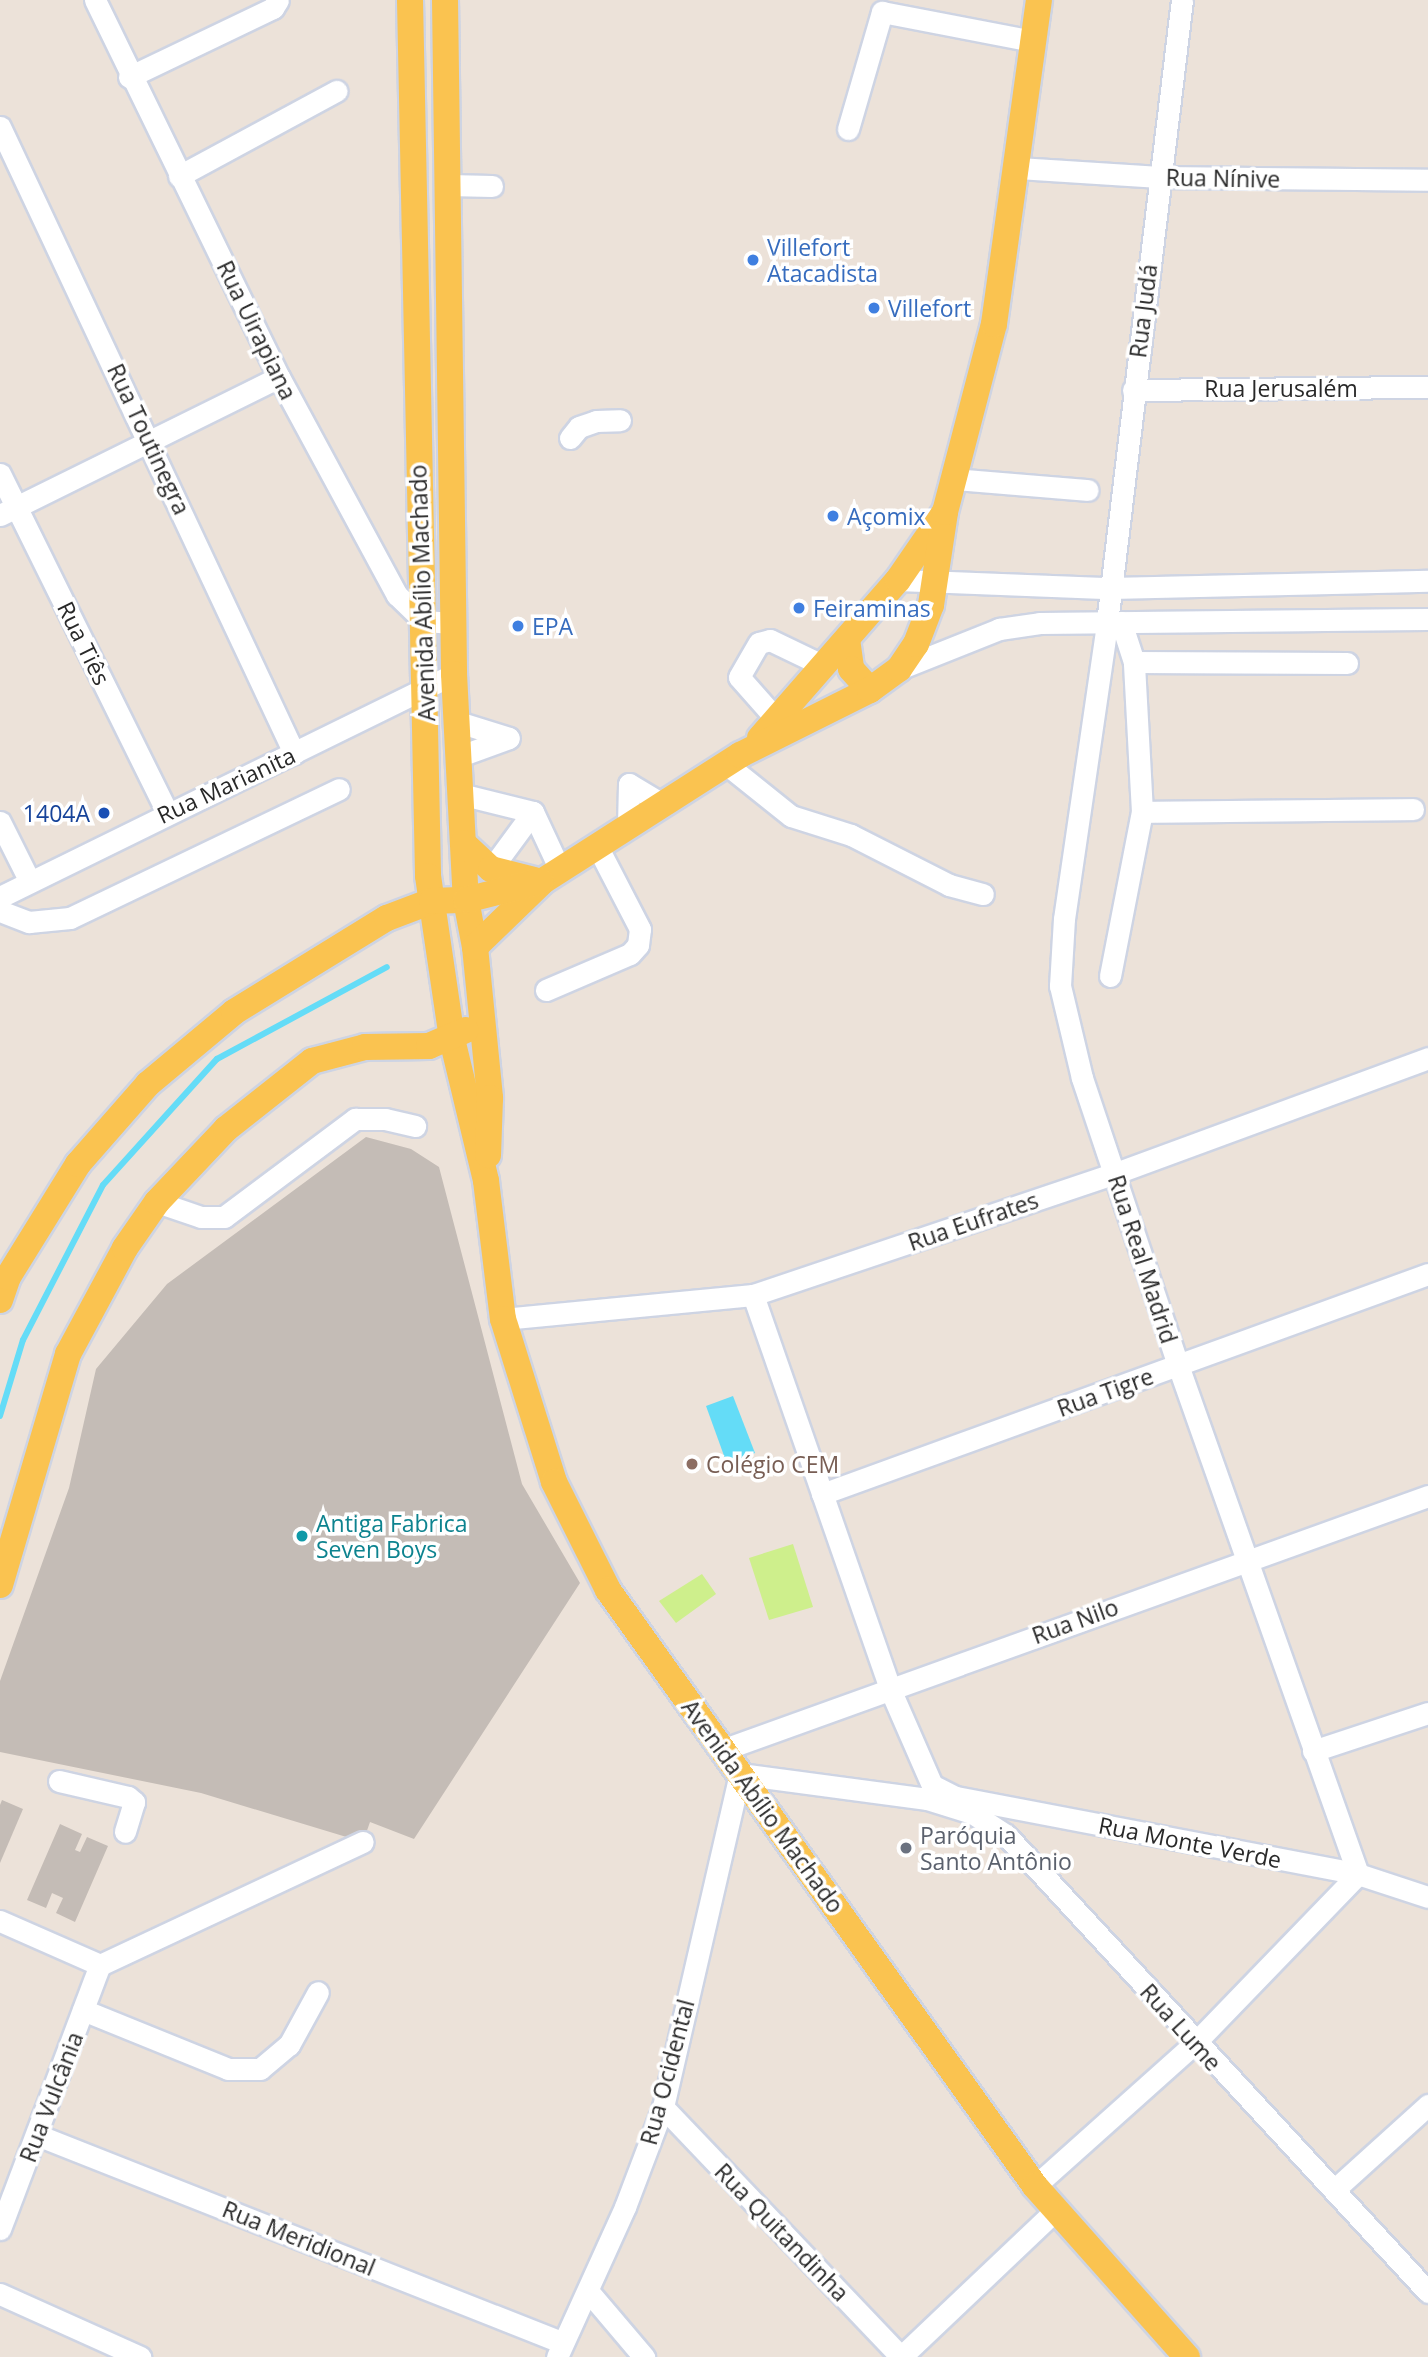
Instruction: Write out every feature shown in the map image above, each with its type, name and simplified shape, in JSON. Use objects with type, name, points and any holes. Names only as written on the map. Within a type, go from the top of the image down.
[{"type":"main road","name":"Avenida Abílio Machado","points":[[410,0],[411,250],[430,889],[452,1039],[486,1181],[503,1319],[554,1482],[608,1590],[1035,2186],[1187,2357]]},
{"type":"main road","name":"Avenida Abílio Machado","points":[[446,0],[454,674],[466,900],[475,947],[490,1098],[486,1181]]},
{"type":"main road","points":[[475,947],[552,875],[661,803],[736,758],[870,690],[899,669],[924,627],[937,581],[945,512],[990,346],[1018,168],[1039,0]]},
{"type":"main road","points":[[736,758],[777,720],[898,580],[945,512]]},
{"type":"main road","points":[[847,639],[851,669],[870,690]]},
{"type":"main road","points":[[463,843],[491,869],[514,877],[552,875]]},
{"type":"main road","points":[[0,1300],[8,1277],[78,1164],[148,1084],[234,1012],[430,889],[466,900],[552,875]]},
{"type":"main road","points":[[0,1585],[68,1354],[125,1248],[157,1202],[226,1129],[312,1061],[365,1047],[429,1046],[452,1039],[475,1022],[481,1005]]},
{"type":"street","name":"Rua Uirapiana","points":[[95,0],[129,78],[279,377],[397,595],[424,621]]},
{"type":"street","points":[[129,78],[273,8],[278,0]]},
{"type":"street","name":"Rua Judá","points":[[1114,622],[1110,588],[1182,0]]},
{"type":"street","points":[[848,129],[882,12],[1032,41]]},
{"type":"street","points":[[179,176],[336,91]]},
{"type":"street","name":"Rua Toutinegra","points":[[0,127],[150,439],[294,753]]},
{"type":"street","name":"Rua Nínive","points":[[1018,168],[1160,177],[1428,180]]},
{"type":"street","points":[[448,185],[492,186]]},
{"type":"street","points":[[8,511],[279,377]]},
{"type":"street","name":"Rua Jerusalém","points":[[1133,390],[1428,387]]},
{"type":"street","points":[[570,438],[579,427],[596,421],[620,420]]},
{"type":"street","name":"Rua Tiês","points":[[0,474],[8,511],[167,812]]},
{"type":"street","points":[[954,479],[1088,489]]},
{"type":"street","points":[[898,580],[1110,588],[1428,581]]},
{"type":"street","points":[[899,669],[999,629],[1040,623],[1428,619]]},
{"type":"street","points":[[424,621],[453,623]]},
{"type":"street","points":[[1110,976],[1142,813],[1134,662],[1114,622]]},
{"type":"street","name":"Rua Real Madrid","points":[[1114,622],[1064,919],[1060,986],[1082,1078],[1116,1172],[1178,1365],[1357,1874]]},
{"type":"street","points":[[777,720],[738,677],[759,643],[770,640],[824,666]]},
{"type":"street","points":[[1134,662],[1348,663]]},
{"type":"street","name":"Rua Marianita","points":[[0,897],[167,812],[454,674]]},
{"type":"street","points":[[458,722],[509,738],[460,756]]},
{"type":"street","points":[[736,758],[790,816],[851,835],[949,885],[983,894]]},
{"type":"street","points":[[0,911],[29,922],[70,918],[338,789]]},
{"type":"street","points":[[460,794],[534,812]]},
{"type":"street","points":[[1142,813],[1413,809]]},
{"type":"street","points":[[491,869],[534,812]]},
{"type":"street","points":[[534,812],[552,875]]},
{"type":"street","points":[[0,822],[30,882]]},
{"type":"street","points":[[546,990],[630,954],[638,945],[640,929],[597,846]]},
{"type":"street","name":"Rua Eufrates","points":[[503,1319],[753,1295],[1116,1172],[1428,1058]]},
{"type":"street","points":[[157,1202],[201,1217],[224,1217],[355,1119],[415,1125]]},
{"type":"street","name":"Rua Tigre","points":[[822,1494],[1428,1274]]},
{"type":"street","name":"Rua Monte Verde","points":[[753,1295],[890,1689],[926,1777],[956,1797],[1357,1874],[1428,1897]]},
{"type":"street","name":"Rua Nilo","points":[[722,1750],[1247,1558],[1428,1496]]},
{"type":"street","points":[[1313,1751],[1428,1713]]},
{"type":"street","name":"Rua Lume","points":[[740,1774],[913,1797],[972,1813],[1006,1835],[1194,2044],[1428,2292]]},
{"type":"street","name":"Rua Ocidental","points":[[559,2349],[588,2291],[663,2107],[740,1774]]},
{"type":"street","points":[[60,1781],[128,1797],[134,1802],[125,1832]]},
{"type":"street","points":[[0,1921],[100,1965],[363,1842]]},
{"type":"street","points":[[1035,2186],[1194,2044],[1357,1874]]},
{"type":"street","name":"Rua Vulcânia","points":[[0,2229],[100,1965]]},
{"type":"street","points":[[83,2010],[108,2023],[228,2069],[260,2069],[289,2045],[318,1992]]},
{"type":"street","points":[[1334,2190],[1428,2105]]},
{"type":"street","name":"Rua Quitandinha","points":[[663,2107],[901,2357]]},
{"type":"street","name":"Rua Meridional","points":[[37,2135],[559,2349]]},
{"type":"street","points":[[901,2357],[1056,2210]]},
{"type":"street","points":[[588,2291],[644,2357]]},
{"type":"street","points":[[0,2294],[140,2357]]},
{"type":"green space","points":[[793,1544],[813,1607],[769,1620],[749,1558]]},
{"type":"green space","points":[[702,1574],[716,1594],[676,1623],[659,1601]]},
{"type":"water","points":[[733,1396],[755,1453],[727,1464],[706,1406]]},
{"type":"building","name":"Antiga Fabrica Seven Boys","points":[[366,1137],[411,1149],[439,1167],[522,1484],[580,1583],[414,1839],[370,1822],[363,1842],[201,1793],[0,1752],[0,1681],[69,1488],[96,1369],[167,1284]]},
{"type":"building","points":[[2,1800],[23,1809],[0,1863],[0,1805]]},
{"type":"building","points":[[60,1824],[82,1834],[75,1850],[80,1852],[87,1837],[108,1846],[75,1922],[56,1913],[63,1898],[52,1893],[46,1908],[27,1900]]},
{"type":"waterway","points":[[0,1416],[23,1340],[103,1185],[217,1059],[387,967]]},
{"type":"place","name":"Villefort Atacadista","points":[[753,260]]},
{"type":"place","name":"Villefort","points":[[874,308]]},
{"type":"place","name":"Açomix","points":[[833,516]]},
{"type":"place","name":"Feiraminas","points":[[799,608]]},
{"type":"place","name":"EPA","points":[[518,626]]},
{"type":"place","name":"1404A","points":[[104,813]]},
{"type":"place","name":"Colégio CEM","points":[[692,1464]]},
{"type":"place","name":"Antiga Fabrica Seven Boys","points":[[302,1536]]},
{"type":"place","name":"Paróquia Santo Antônio","points":[[906,1848]]}]
